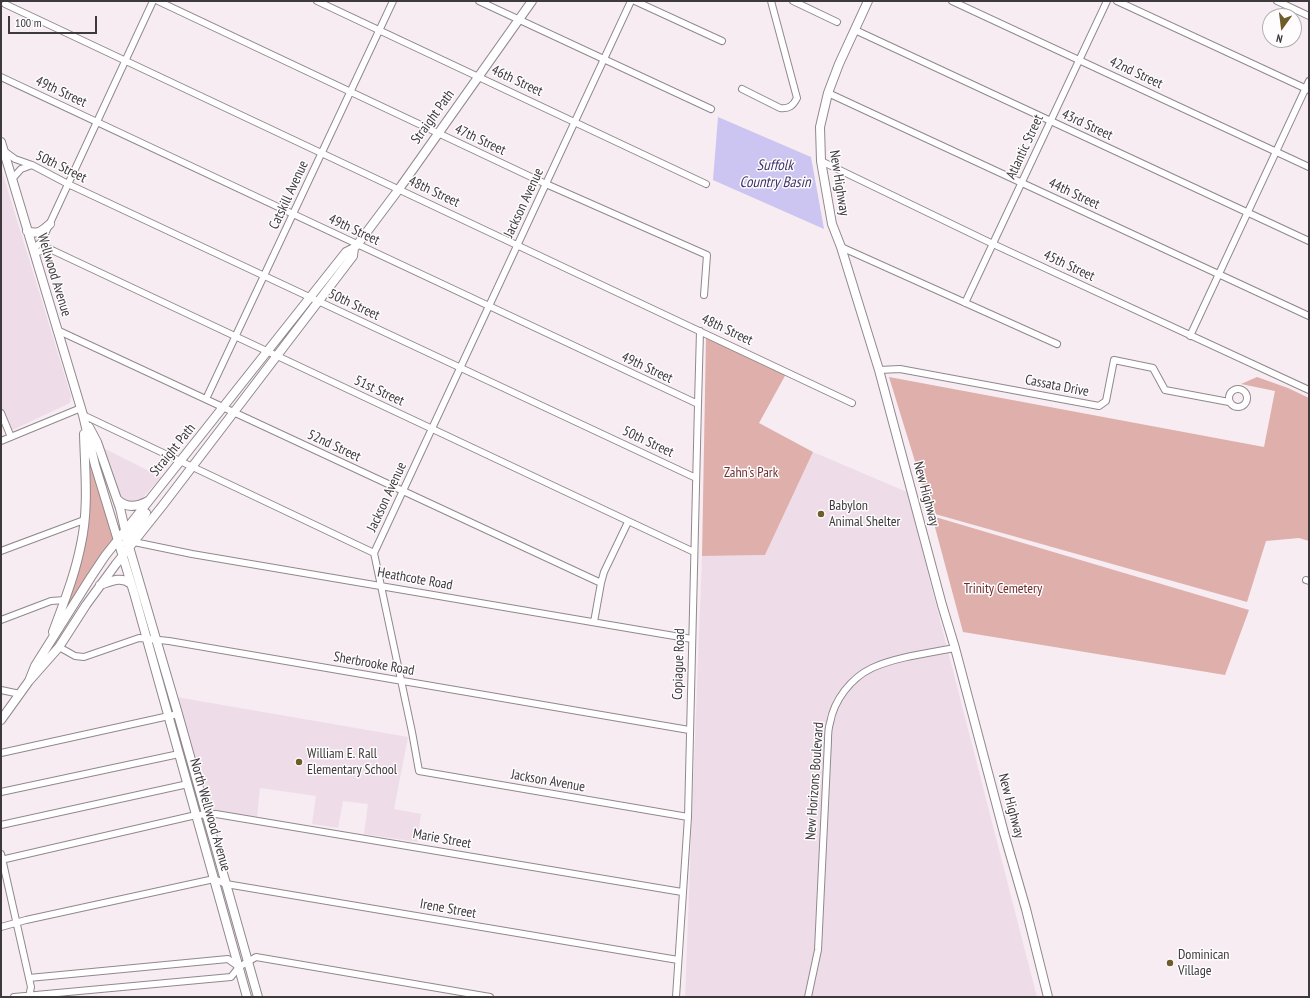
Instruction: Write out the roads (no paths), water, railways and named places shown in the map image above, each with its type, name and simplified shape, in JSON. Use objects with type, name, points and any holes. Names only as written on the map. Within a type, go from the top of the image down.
[{"type":"main road","name":"Straight Path","points":[[1,720],[29,681],[59,647],[86,605],[130,543],[192,467],[353,256],[356,246],[479,77],[532,1]]},
{"type":"main road","name":"New Highway","points":[[868,1],[839,64],[828,93],[820,127],[821,161],[832,224],[841,247],[879,370],[1048,997]]},
{"type":"main road","name":"Wellwood Avenue","points":[[1,142],[82,412],[95,465],[147,639]]},
{"type":"main road","points":[[27,231],[35,233],[40,232],[50,224]]},
{"type":"main road","name":"Straight Path","points":[[29,681],[34,666],[91,577],[125,531],[346,252],[356,246]]},
{"type":"main road","name":"Wellwood Avenue","points":[[82,412],[97,442],[117,498],[156,640],[249,962]]},
{"type":"main road","points":[[49,644],[77,563],[82,542],[86,496],[82,412]]},
{"type":"main road","points":[[130,543],[161,486]]},
{"type":"main road","points":[[117,498],[123,504],[132,506],[139,505],[150,499]]},
{"type":"main road","points":[[100,586],[118,579],[127,581],[131,584]]},
{"type":"main road","name":"North Wellwood Avenue","points":[[147,639],[240,967],[247,997]]},
{"type":"main road","points":[[249,962],[258,997]]},
{"type":"street","points":[[33,251],[41,242],[50,224],[153,1]]},
{"type":"street","name":"47th Street","points":[[158,1],[546,184],[707,255],[704,295]]},
{"type":"street","name":"46th Street","points":[[317,1],[706,184]]},
{"type":"street","name":"Catskill Avenue","points":[[206,400],[393,1]]},
{"type":"street","points":[[479,1],[711,109]]},
{"type":"street","name":"Jackson Avenue","points":[[631,1],[374,553],[419,771],[688,817]]},
{"type":"street","points":[[635,1],[722,41]]},
{"type":"street","points":[[742,89],[780,108],[786,109],[794,104],[797,98],[771,1]]},
{"type":"street","points":[[793,1],[837,22]]},
{"type":"street","name":"42nd Street","points":[[952,1],[1309,167]]},
{"type":"street","name":"Atlantic Street","points":[[965,303],[1107,1]]},
{"type":"street","points":[[1117,1],[1307,89]]},
{"type":"street","points":[[1277,1],[1309,16]]},
{"type":"street","name":"48th Street","points":[[5,4],[852,403]]},
{"type":"street","name":"43rd Street","points":[[855,30],[1050,122],[1309,241]]},
{"type":"street","name":"49th Street","points":[[1,77],[293,214],[356,246],[698,404]]},
{"type":"street","points":[[1190,336],[1309,82]]},
{"type":"street","name":"44th Street","points":[[828,93],[1309,316]]},
{"type":"street","name":"50th Street","points":[[4,151],[16,159],[32,165],[68,184],[696,478]]},
{"type":"street","name":"45th Street","points":[[821,161],[993,244],[1309,390]]},
{"type":"street","points":[[12,179],[21,169],[32,165]]},
{"type":"street","points":[[841,247],[1057,344]]},
{"type":"street","name":"51st Street","points":[[33,251],[48,249],[54,251],[694,552]]},
{"type":"street","name":"52nd Street","points":[[57,330],[601,583]]},
{"type":"street","name":"Copiague Road","points":[[676,997],[688,817],[700,331]]},
{"type":"street","name":"Cassata Drive","points":[[879,370],[900,369],[1099,406],[1106,401],[1114,360],[1153,368],[1166,390],[1229,402]]},
{"type":"street","points":[[1,412],[11,437]]},
{"type":"street","points":[[1,441],[82,412],[192,467],[374,553]]},
{"type":"street","points":[[1,551],[84,520]]},
{"type":"street","points":[[594,622],[604,572],[628,522]]},
{"type":"street","name":"Heathcote Road","points":[[130,543],[692,639]]},
{"type":"street","points":[[1,620],[51,601],[65,600]]},
{"type":"street","name":"Sherbrooke Road","points":[[59,647],[75,656],[84,657],[139,638],[168,641],[689,730]]},
{"type":"street","name":"New Horizons Boulevard","points":[[808,997],[818,950],[829,728],[837,703],[845,690],[871,669],[894,660],[955,648]]},
{"type":"street","points":[[1,690],[20,694]]},
{"type":"street","points":[[1,754],[178,714]]},
{"type":"street","points":[[1,792],[179,754]]},
{"type":"street","points":[[1,825],[188,784]]},
{"type":"street","name":"Marie Street","points":[[1,858],[196,815],[216,814],[682,892]]},
{"type":"street","points":[[1,858],[31,987],[29,996]]},
{"type":"street","points":[[1,927],[33,918],[214,879]]},
{"type":"street","name":"Irene Street","points":[[214,879],[226,884],[678,960]]},
{"type":"street","points":[[14,997],[231,977],[240,967],[256,957],[490,997]]},
{"type":"street","points":[[29,978],[228,959],[240,967]]},
{"type":"water","name":"Suffolk Country Basin","points":[[718,117],[811,157],[824,229],[713,180]]},
{"type":"place","name":"Babylon Animal Shelter","points":[[821,514]]},
{"type":"place","name":"William E. Rall Elementary School","points":[[299,762]]},
{"type":"place","name":"Dominican Village","points":[[1170,963]]},
{"type":"park label","name":"Zahn's Park","points":[[751,473]]},
{"type":"park label","name":"Trinity Cemetery","points":[[1003,589]]}]
